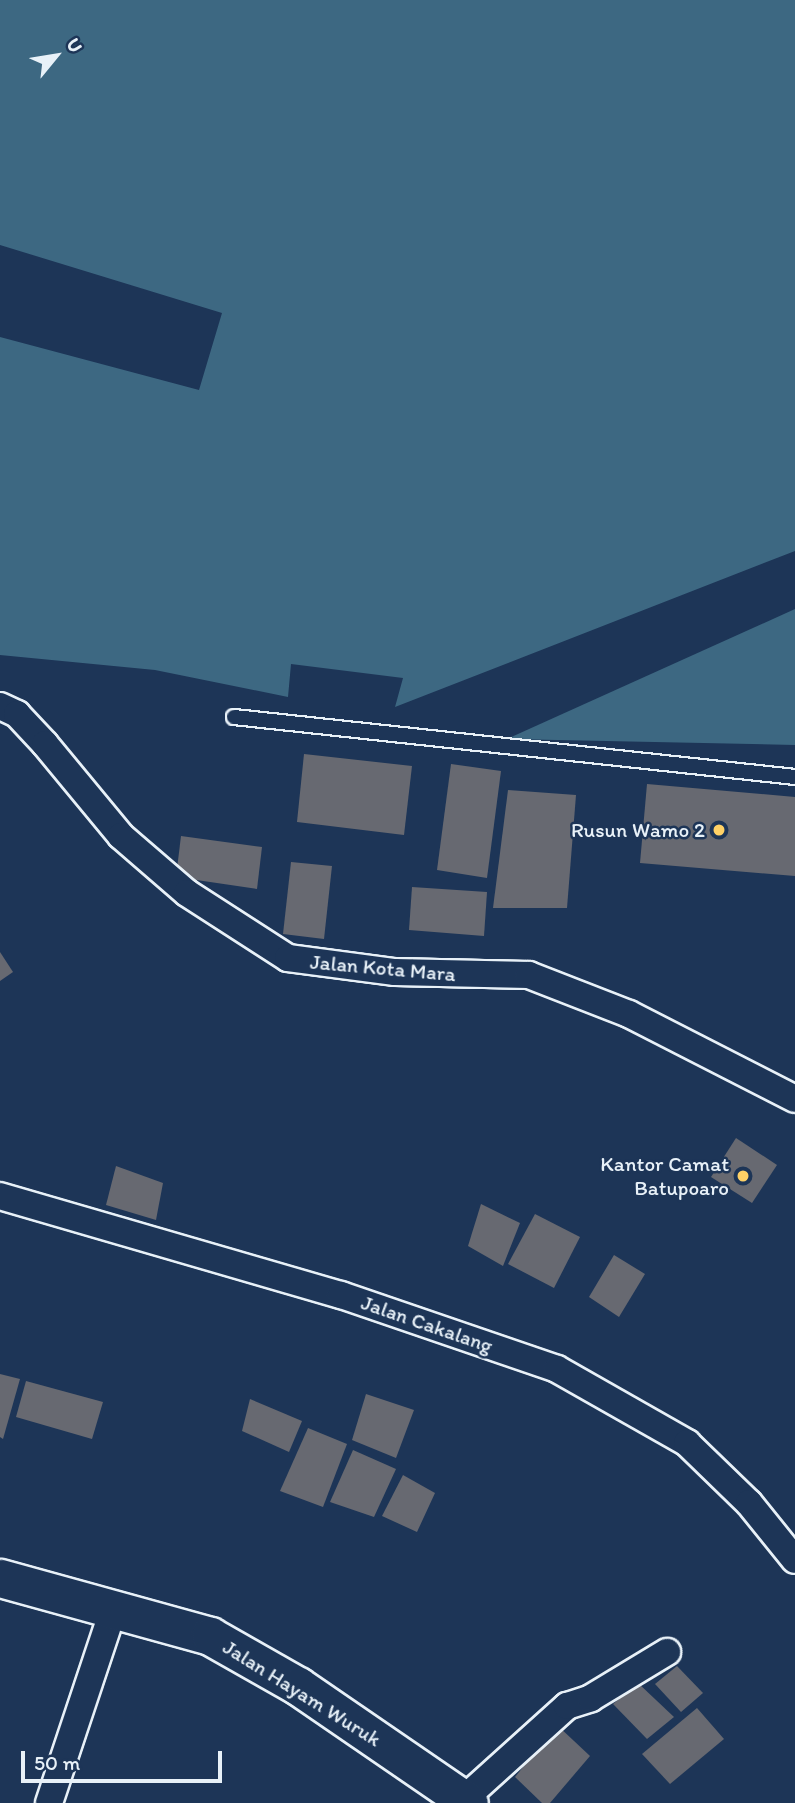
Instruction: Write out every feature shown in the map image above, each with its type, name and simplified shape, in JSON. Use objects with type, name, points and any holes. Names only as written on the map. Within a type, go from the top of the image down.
[{"type":"street","name":"Jalan Kota Mara","points":[[0,706],[17,714],[121,836],[187,893],[288,958],[395,972],[529,975],[629,1014],[795,1099]]},
{"type":"street","name":"Jalan Cakalang","points":[[0,1196],[341,1294],[557,1368],[687,1443],[749,1503],[795,1560]]},
{"type":"street","name":"Jalan Hayam Wuruk","points":[[0,1578],[209,1636],[298,1686],[467,1801]]},
{"type":"street","points":[[49,1803],[114,1608]]},
{"type":"street","points":[[467,1801],[567,1706],[591,1698],[667,1652]]},
{"type":"lane","points":[[234,717],[795,777]]},
{"type":"water","points":[[0,0],[795,0],[795,551],[395,707],[403,678],[291,664],[288,697],[155,670],[0,655],[0,337],[199,390],[222,313],[0,245]]},
{"type":"water","points":[[795,609],[795,745],[507,739]]},
{"type":"building","points":[[304,754],[412,766],[404,835],[297,822]]},
{"type":"building","points":[[451,764],[501,771],[487,878],[437,870]]},
{"type":"building","name":"Rusun Wamo 2","points":[[647,784],[795,797],[795,876],[640,863]]},
{"type":"building","points":[[508,790],[576,795],[567,908],[493,908]]},
{"type":"building","points":[[181,836],[262,847],[257,889],[176,877]]},
{"type":"building","points":[[291,862],[332,866],[324,939],[283,934]]},
{"type":"building","points":[[412,887],[487,892],[484,936],[409,930]]},
{"type":"building","points":[[0,952],[13,972],[0,981]]},
{"type":"building","points":[[736,1138],[777,1165],[752,1203],[711,1177]]},
{"type":"building","points":[[116,1166],[163,1183],[156,1220],[106,1205]]},
{"type":"building","points":[[481,1204],[520,1223],[503,1266],[468,1246]]},
{"type":"building","points":[[535,1214],[580,1237],[554,1288],[508,1264]]},
{"type":"building","points":[[614,1255],[645,1274],[619,1317],[589,1297]]},
{"type":"building","points":[[0,1374],[20,1379],[3,1439],[0,1437]]},
{"type":"building","points":[[26,1381],[103,1402],[92,1439],[16,1417]]},
{"type":"building","points":[[366,1394],[414,1410],[396,1458],[352,1440]]},
{"type":"building","points":[[250,1399],[302,1421],[289,1452],[242,1431]]},
{"type":"building","points":[[308,1428],[347,1444],[323,1507],[280,1491]]},
{"type":"building","points":[[353,1450],[396,1469],[374,1517],[330,1502]]},
{"type":"building","points":[[403,1475],[435,1493],[417,1532],[382,1516]]},
{"type":"building","points":[[677,1666],[703,1693],[681,1712],[655,1684]]},
{"type":"building","points":[[638,1683],[674,1717],[647,1739],[613,1704]]},
{"type":"building","points":[[697,1708],[724,1739],[670,1784],[642,1754]]},
{"type":"building","points":[[557,1725],[590,1756],[550,1803],[542,1803],[515,1777]]},
{"type":"place","name":"Rusun Wamo 2","points":[[719,830]]},
{"type":"place","name":"Kantor Camat Batupoaro","points":[[743,1176]]}]
